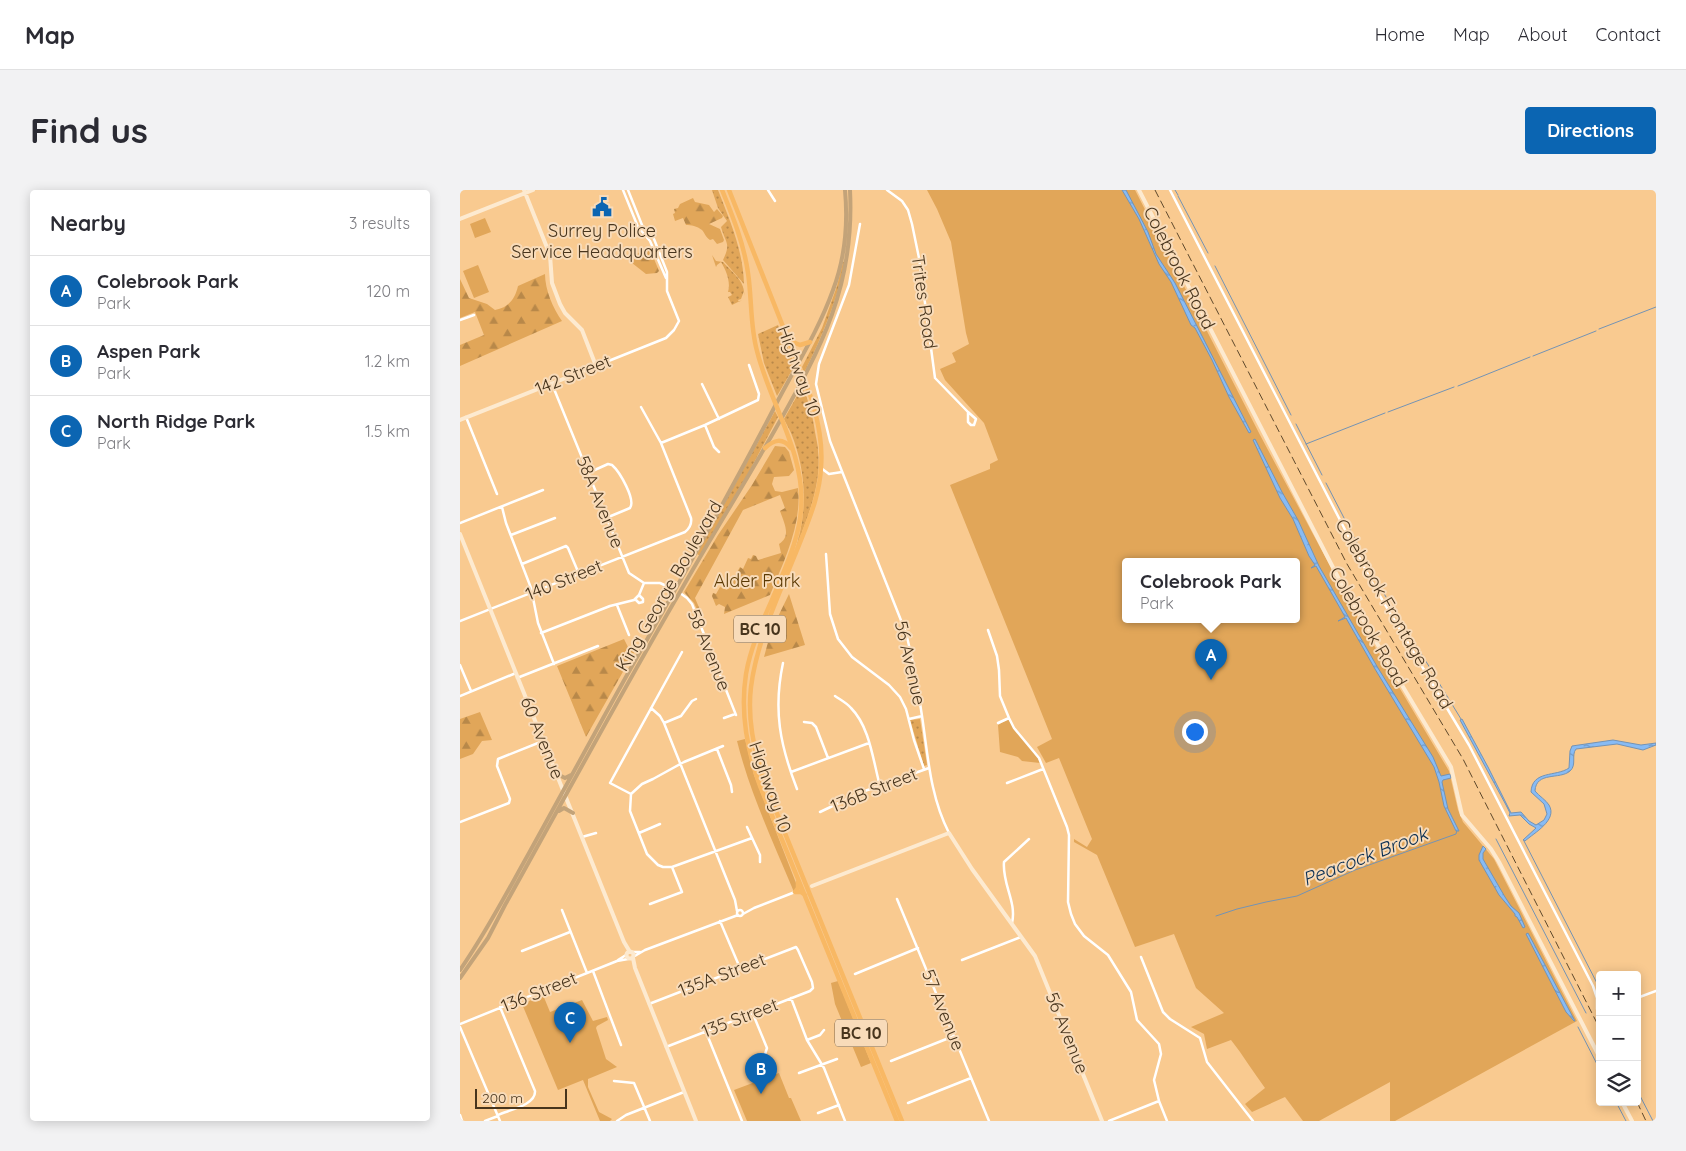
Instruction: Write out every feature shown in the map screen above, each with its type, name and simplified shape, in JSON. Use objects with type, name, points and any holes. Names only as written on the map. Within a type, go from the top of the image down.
[{"type":"highway","name":"Highway 10","points":[[722,190],[739,232],[745,255],[756,351],[793,451],[801,485],[802,510],[795,543],[752,650],[746,674],[744,704],[746,736],[752,761],[783,841],[897,1121]]},
{"type":"highway","name":"Highway 10","points":[[728,190],[804,378],[817,418],[821,443],[821,468],[818,490],[811,514],[756,657],[749,703],[751,735],[757,762],[902,1121]]},
{"type":"highway","points":[[788,340],[800,345],[810,342]]},
{"type":"highway","points":[[765,448],[780,440],[785,442],[793,451]]},
{"type":"highway","points":[[783,841],[785,852],[799,884],[795,892]]},
{"type":"highway","points":[[805,882],[812,886],[811,890],[826,927],[826,932]]},
{"type":"highway","points":[[795,892],[801,892],[806,895]]},
{"type":"main road","name":"King George Boulevard","points":[[460,978],[488,938],[556,815],[677,592],[825,312],[838,275],[845,238],[845,190]]},
{"type":"main road","name":"King George Boulevard","points":[[460,970],[481,939],[677,592],[765,448],[804,378],[829,325],[843,278],[849,250],[851,228],[850,190]]},
{"type":"main road","points":[[556,774],[564,778],[573,774]]},
{"type":"main road","points":[[556,815],[564,808],[572,813]]},
{"type":"street","points":[[460,219],[533,190]]},
{"type":"street","points":[[623,190],[638,227],[650,241],[667,279]]},
{"type":"street","points":[[628,190],[642,225],[656,243],[668,272],[667,279]]},
{"type":"street","points":[[768,190],[775,201]]},
{"type":"street","name":"Trites Road","points":[[887,190],[902,201],[908,210],[912,224],[919,258],[935,378],[976,419],[974,425],[968,422],[968,412]]},
{"type":"street","name":"Colebrook Road","points":[[1139,190],[1342,585],[1451,768],[1462,815],[1491,849],[1499,862],[1596,1050]]},
{"type":"street","name":"Colebrook Frontage Road","points":[[1170,190],[1374,586],[1469,745],[1596,996]]},
{"type":"street","points":[[525,192],[550,255],[552,283],[560,304],[565,313],[582,330],[596,366]]},
{"type":"street","name":"56 Avenue","points":[[860,224],[850,280],[819,364],[816,384],[830,440],[906,633],[914,666],[935,800],[949,833],[972,869],[1035,956],[1102,1121]]},
{"type":"street","points":[[843,278],[850,280]]},
{"type":"street","name":"142 Street","points":[[460,420],[666,338],[679,321],[667,291],[667,279]]},
{"type":"street","points":[[460,320],[474,315]]},
{"type":"street","points":[[641,407],[661,443],[756,402],[759,399],[759,394],[749,365]]},
{"type":"street","name":"58A Avenue","points":[[552,384],[629,573],[644,582]]},
{"type":"street","points":[[702,384],[719,419]]},
{"type":"street","points":[[466,418],[497,494]]},
{"type":"street","points":[[705,425],[714,447],[719,452]]},
{"type":"street","name":"140 Street","points":[[460,622],[685,532],[690,528],[691,518],[661,443]]},
{"type":"street","points":[[588,472],[608,464],[612,465],[623,480],[633,504],[630,508],[606,518]]},
{"type":"street","points":[[821,468],[826,472],[842,472]]},
{"type":"street","points":[[460,523],[544,490]]},
{"type":"street","points":[[502,506],[506,523],[532,593],[538,623],[554,664]]},
{"type":"street","points":[[511,536],[555,518]]},
{"type":"street","name":"60 Avenue","points":[[460,534],[696,1121]]},
{"type":"street","points":[[522,564],[567,547],[579,574]]},
{"type":"street","points":[[826,554],[830,614],[838,639],[852,658],[889,685],[900,697],[906,708],[924,769]]},
{"type":"street","points":[[542,633],[635,599],[639,595],[644,582],[660,583],[677,592]]},
{"type":"street","name":"58 Avenue","points":[[677,592],[687,598],[692,604],[735,714],[724,718]]},
{"type":"street","points":[[635,599],[639,603],[643,602],[639,595]]},
{"type":"street","points":[[617,604],[629,635]]},
{"type":"street","points":[[988,630],[997,656],[1000,696],[1014,728],[1034,749],[1039,758],[1069,835],[1068,902],[1071,914],[1075,924],[1084,936],[1108,955],[1131,992],[1137,1020],[1159,1044],[1161,1054],[1154,1080],[1159,1101],[1167,1121]]},
{"type":"street","points":[[460,696],[516,675],[554,664],[598,646]]},
{"type":"street","points":[[631,794],[610,783],[682,652]]},
{"type":"street","points":[[783,664],[778,716],[780,736],[786,760],[797,789]]},
{"type":"street","points":[[460,665],[471,691]]},
{"type":"street","points":[[835,696],[851,708],[860,719],[869,743],[880,786]]},
{"type":"street","points":[[664,723],[681,716],[696,699]]},
{"type":"street","points":[[651,708],[660,716],[664,723],[740,912]]},
{"type":"street","points":[[909,718],[922,716]]},
{"type":"street","points":[[998,723],[1009,718]]},
{"type":"street","points":[[804,722],[812,723],[816,727],[828,758]]},
{"type":"street","points":[[460,822],[509,803],[510,801],[497,766],[497,761],[500,758],[543,741]]},
{"type":"street","points":[[790,772],[869,743]]},
{"type":"street","points":[[723,746],[680,764],[642,784],[631,794],[630,810],[647,854],[663,867],[672,867],[752,838]]},
{"type":"street","points":[[717,749],[732,785],[732,792]]},
{"type":"street","name":"136B Street","points":[[820,812],[880,786],[929,768]]},
{"type":"street","points":[[1007,783],[1043,769]]},
{"type":"street","points":[[639,832],[660,824]]},
{"type":"street","points":[[748,827],[760,855],[760,862]]},
{"type":"street","points":[[582,837],[596,833]]},
{"type":"street","points":[[812,886],[949,833]]},
{"type":"street","points":[[1012,923],[1014,912],[1004,878],[1004,862],[1030,839]]},
{"type":"street","points":[[650,904],[682,892],[672,867]]},
{"type":"street","name":"136 Street","points":[[460,1025],[740,912],[795,892]]},
{"type":"street","name":"57 Avenue","points":[[898,899],[989,1121]]},
{"type":"street","points":[[562,910],[587,973]]},
{"type":"street","points":[[720,921],[740,968]]},
{"type":"street","points":[[522,951],[570,932]]},
{"type":"street","points":[[962,960],[1022,936]]},
{"type":"street","name":"135A Street","points":[[649,1004],[796,947],[813,988]]},
{"type":"street","points":[[855,974],[918,948]]},
{"type":"street","points":[[1141,957],[1163,1012],[1170,1019],[1200,1038],[1207,1062],[1253,1121]]},
{"type":"street","points":[[593,971],[621,1045]]},
{"type":"street","name":"135 Street","points":[[666,1047],[753,1014],[810,991],[813,988]]},
{"type":"street","points":[[1641,997],[1656,991]]},
{"type":"street","points":[[791,998],[807,1040],[822,1064],[845,1121]]},
{"type":"street","points":[[485,1121],[532,1101],[535,1096],[535,1091],[500,1008]]},
{"type":"street","points":[[753,1014],[767,1048],[763,1060]]},
{"type":"street","points":[[460,1025],[500,1121]]},
{"type":"street","points":[[807,1040],[820,1035],[824,1030]]},
{"type":"street","points":[[706,1032],[742,1121]]},
{"type":"street","points":[[891,1061],[954,1036]]},
{"type":"street","points":[[800,1074],[838,1059]]},
{"type":"street","points":[[908,1102],[971,1078]]},
{"type":"street","points":[[614,1081],[634,1083],[650,1121]]},
{"type":"street","points":[[617,1121],[626,1115],[684,1092]]},
{"type":"street","points":[[1109,1121],[1159,1101]]},
{"type":"street","points":[[818,1112],[839,1105]]},
{"type":"street","points":[[1624,1106],[1632,1121]]},
{"type":"street","points":[[460,1115],[462,1121]]},
{"type":"green space","points":[[712,190],[718,190],[731,224],[741,259],[744,284],[723,260],[727,247],[721,227],[727,221],[718,208]]},
{"type":"green space","points":[[927,190],[1135,190],[1260,435],[1359,620],[1449,771],[1458,810],[1463,822],[1494,859],[1577,1021],[1395,1121],[1390,1121],[1390,1082],[1319,1121],[1303,1121],[1285,1097],[1252,1112],[1245,1104],[1265,1088],[1240,1052],[1231,1040],[1207,1049],[1204,1034],[1191,1027],[1224,1013],[1196,988],[1174,934],[1135,947],[1097,855],[1074,842],[1074,839],[1087,847],[1092,839],[1059,758],[1046,763],[1037,747],[1052,739],[950,485],[990,469],[990,464],[998,460],[984,423],[945,380],[940,369],[956,362],[952,353],[969,344],[951,242]]},
{"type":"green space","points":[[693,198],[695,202],[709,205],[714,212],[717,209],[723,216],[709,224],[720,229],[723,242],[717,244],[713,239],[710,240],[700,229],[686,225],[683,218],[675,221],[674,209]]},
{"type":"green space","points":[[485,218],[491,232],[475,238],[470,224]]},
{"type":"green space","points":[[650,249],[659,271],[646,274],[632,263],[638,253]]},
{"type":"green space","points":[[712,255],[716,261],[723,262],[738,277],[744,291],[741,299],[738,300],[739,302],[732,305],[728,297],[732,295],[728,292],[729,284],[726,272],[721,262],[716,267]]},
{"type":"green space","points":[[843,262],[845,262],[842,276],[833,305],[804,373],[802,367],[822,328],[837,286]]},
{"type":"green space","points":[[478,265],[489,292],[474,298],[463,271]]},
{"type":"green space","points":[[545,274],[550,299],[562,321],[460,366],[460,345],[484,335],[475,312],[460,318],[460,279],[469,298],[487,304],[495,310],[511,302],[518,286]]},
{"type":"green space","points":[[778,325],[795,365],[777,396],[764,363],[758,334]]},
{"type":"green space","points":[[802,387],[812,415],[818,446],[819,464],[812,503],[794,553],[802,523],[803,478],[796,448],[784,419]]},
{"type":"green space","points":[[775,411],[778,417],[748,474],[700,556],[697,554]]},
{"type":"green space","name":"Alder Park","points":[[775,446],[785,447],[789,452],[794,470],[789,476],[774,477],[772,484],[775,491],[782,492],[798,488],[799,502],[791,543],[770,595],[724,614],[725,607],[719,604],[716,606],[712,596],[713,593],[716,594],[720,587],[727,590],[740,567],[743,569],[748,558],[751,559],[753,555],[758,560],[781,553],[779,544],[785,537],[786,530],[780,511],[785,508],[780,495],[743,510],[695,598],[703,617],[701,618],[694,603],[684,592]]},
{"type":"green space","points":[[789,594],[805,645],[764,657],[771,631]]},
{"type":"green space","points":[[624,639],[629,649],[637,647],[586,737],[557,666]]},
{"type":"green space","points":[[480,712],[492,740],[482,741],[473,754],[460,759],[460,719]]},
{"type":"green space","points":[[920,719],[927,765],[924,766],[910,720]]},
{"type":"green space","points":[[1008,719],[1040,763],[1022,761],[1018,757],[1000,752],[998,725]]},
{"type":"green space","points":[[745,739],[754,775],[796,883],[797,888],[794,892],[748,780],[737,741]]},
{"type":"green space","points":[[838,981],[871,1063],[861,1067],[835,1004],[831,983]]},
{"type":"green space","points":[[543,995],[550,1012],[582,1000],[593,1021],[607,1017],[608,1020],[596,1028],[606,1059],[617,1067],[588,1079],[588,1087],[599,1112],[612,1119],[610,1121],[600,1121],[583,1080],[558,1090],[522,1004]]},
{"type":"green space","points":[[779,1073],[801,1121],[747,1121],[734,1090]]},
{"type":"water","points":[[1122,190],[1126,190],[1148,232],[1156,254],[1175,283],[1251,432],[1249,433],[1229,397],[1212,360],[1195,328],[1191,325],[1171,282],[1159,264],[1139,219]]},
{"type":"water","points":[[1255,439],[1298,520],[1319,566],[1378,668],[1433,757],[1441,776],[1450,774],[1451,778],[1442,782],[1448,809],[1459,831],[1456,831],[1444,806],[1434,767],[1346,618],[1338,621],[1345,617],[1316,566],[1311,568],[1315,565],[1309,556],[1293,519],[1280,498],[1253,440]]},
{"type":"water","points":[[1462,719],[1511,813],[1521,812],[1529,821],[1536,825],[1544,820],[1547,814],[1544,804],[1531,792],[1532,785],[1540,777],[1569,768],[1572,746],[1613,740],[1641,745],[1656,743],[1656,745],[1643,750],[1617,744],[1576,749],[1573,766],[1570,771],[1566,774],[1544,778],[1536,785],[1535,791],[1546,801],[1551,811],[1548,821],[1544,826],[1525,841],[1523,840],[1536,828],[1520,815],[1509,816],[1510,813],[1506,805],[1460,720]]},
{"type":"water","points":[[1483,846],[1486,849],[1483,853],[1483,859],[1511,906],[1519,913],[1525,927],[1523,928],[1515,914],[1499,895],[1479,860]]},
{"type":"water","points":[[1528,933],[1575,1021],[1566,1012],[1526,934]]},
{"type":"waterway","points":[[1175,190],[1178,195]]},
{"type":"waterway","points":[[1178,196],[1208,253]]},
{"type":"waterway","points":[[1215,266],[1291,415]]},
{"type":"waterway","points":[[1599,329],[1656,307]]},
{"type":"waterway","points":[[1533,356],[1596,331]]},
{"type":"waterway","points":[[1458,386],[1530,357]]},
{"type":"waterway","points":[[1388,412],[1454,387]]},
{"type":"waterway","points":[[1306,444],[1385,413]]},
{"type":"waterway","points":[[1296,424],[1322,475]]},
{"type":"waterway","points":[[1326,483],[1358,545]]},
{"type":"waterway","points":[[1367,564],[1386,597]]},
{"type":"waterway","points":[[1389,602],[1435,676]]},
{"type":"waterway","points":[[1439,683],[1461,719]]},
{"type":"waterway","name":"Peacock Brook","points":[[1216,916],[1237,909],[1297,896],[1355,870],[1456,834],[1457,830]]},
{"type":"waterway","points":[[1496,839],[1586,1013]]},
{"type":"waterway","points":[[1524,841],[1596,981]]},
{"type":"waterway","points":[[1578,1027],[1596,1062]]},
{"type":"waterway","points":[[1641,1098],[1653,1121]]},
{"type":"waterway","points":[[1618,1106],[1626,1121]]},
{"type":"railway","points":[[1155,190],[1347,564],[1463,759],[1596,1021]]},
{"type":"railway","points":[[1639,1106],[1646,1121]]},
{"type":"place","name":"Surrey Police Service Headquarters","points":[[602,207]]},
{"type":"place","name":"Colebrook Park","points":[[1211,680]]},
{"type":"place","name":"North Ridge Park","points":[[570,1043]]},
{"type":"place","name":"Aspen Park","points":[[761,1094]]}]
